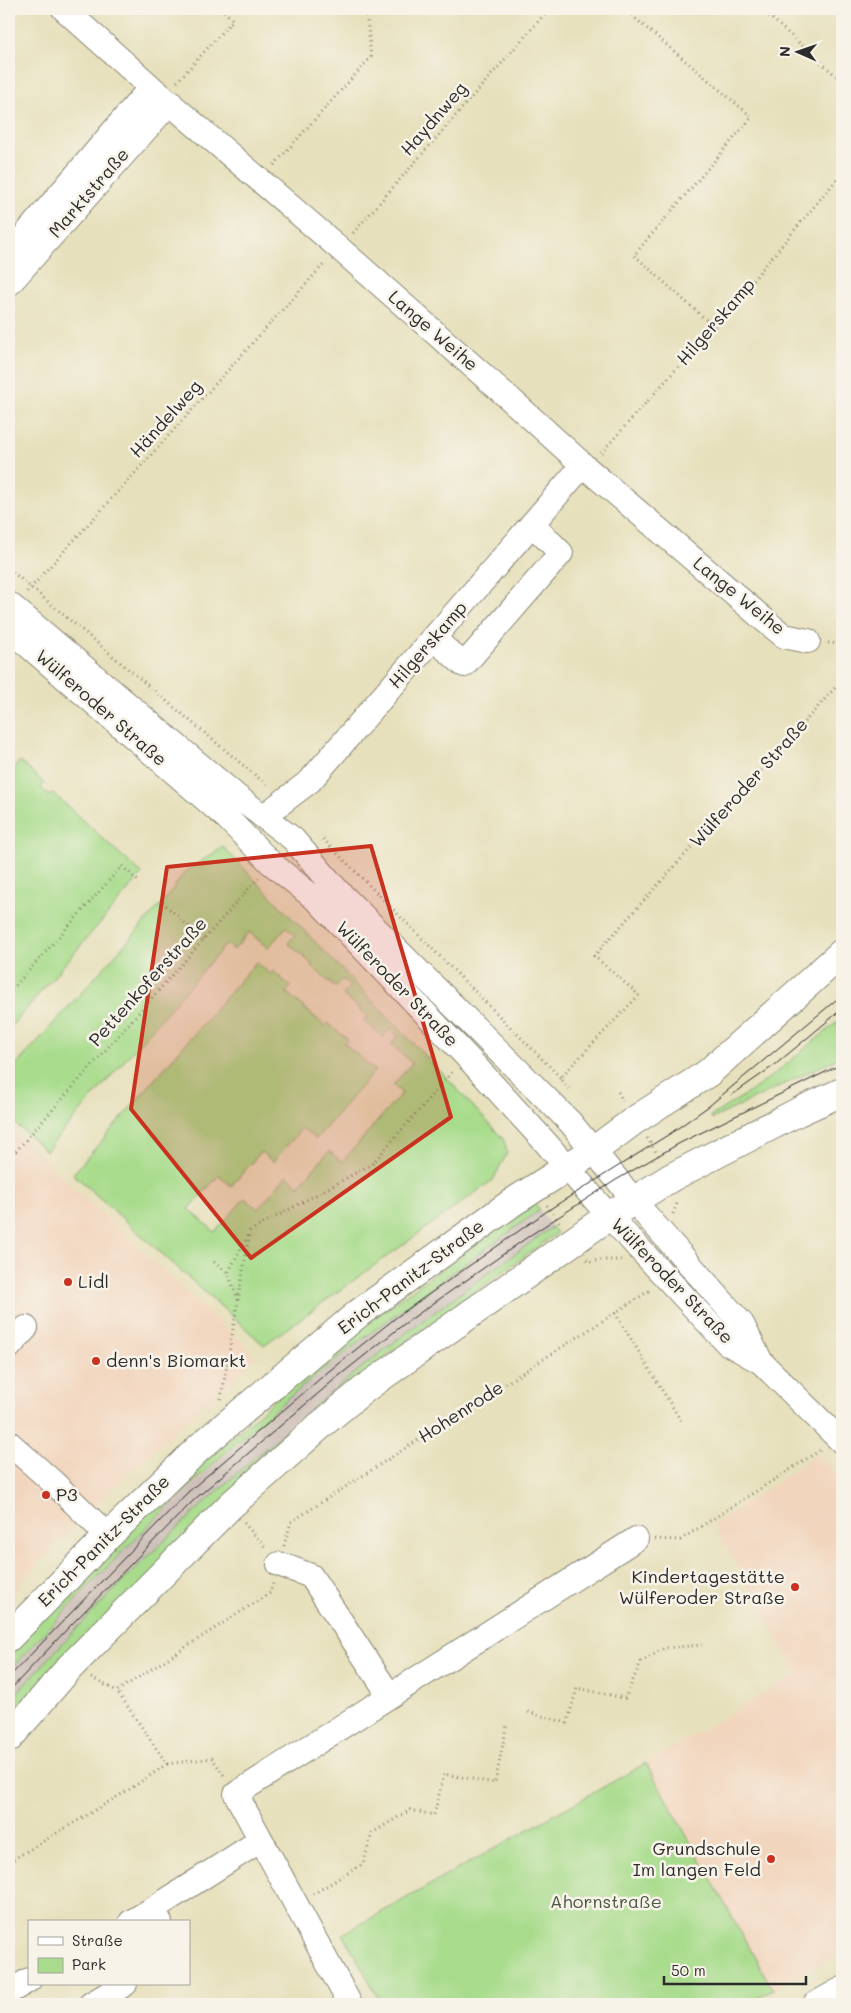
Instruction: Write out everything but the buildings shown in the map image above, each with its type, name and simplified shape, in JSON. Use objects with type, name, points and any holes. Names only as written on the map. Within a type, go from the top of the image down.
[{"type":"main road","name":"Erich-Panitz-Straße","points":[[9,1637],[108,1536],[200,1447],[359,1313],[513,1202],[593,1151],[635,1120],[708,1073],[842,953]]},
{"type":"main road","points":[[9,1738],[70,1667],[230,1506],[323,1423],[368,1387],[571,1241],[634,1200],[672,1177],[798,1112],[842,1092]]},
{"type":"street","name":"Lange Weihe","points":[[64,9],[339,248],[585,467],[784,636],[808,641]]},
{"type":"street","name":"Marktstraße","points":[[9,254],[161,95]]},
{"type":"street","name":"Marktstraße","points":[[9,284],[161,95]]},
{"type":"street","name":"Hilgerskamp","points":[[264,816],[310,781],[532,524],[585,467]]},
{"type":"street","points":[[434,638],[464,665],[561,553],[532,524]]},
{"type":"street","name":"Wülferoder Straße","points":[[10,614],[235,795],[293,839],[338,891],[570,1122],[634,1200],[742,1324],[761,1362]]},
{"type":"street","name":"Wülferoder Straße","points":[[10,614],[228,819],[271,863],[319,902],[468,1058],[609,1216],[727,1343],[761,1362],[841,1440]]},
{"type":"street","points":[[9,1347],[26,1328]]},
{"type":"street","points":[[9,1443],[55,1484],[108,1536]]},
{"type":"street","points":[[350,2004],[236,1794],[636,1539]]},
{"type":"street","points":[[279,1564],[311,1576],[390,1696]]},
{"type":"street","points":[[138,1920],[156,1915],[261,1840]]},
{"type":"street","points":[[9,1992],[28,1981]]},
{"type":"street","points":[[91,2004],[122,1986]]},
{"type":"street","points":[[815,2004],[842,1989]]},
{"type":"path","points":[[161,95],[233,20],[222,9]]},
{"type":"path","points":[[261,181],[371,57],[366,9]]},
{"type":"path","name":"Haydnweg","points":[[339,248],[549,9]]},
{"type":"path","points":[[624,9],[752,117],[634,255],[714,328]]},
{"type":"path","points":[[761,9],[842,81]]},
{"type":"path","name":"Hilgerskamp","points":[[585,467],[714,328],[842,173]]},
{"type":"path","name":"Händelweg","points":[[10,614],[339,248]]},
{"type":"path","name":"Wülferoder Straße","points":[[543,1096],[639,995],[594,956],[842,680]]},
{"type":"path","name":"Pettenkoferstraße","points":[[9,1159],[271,863]]},
{"type":"path","points":[[9,993],[122,866],[138,881]]},
{"type":"path","points":[[162,902],[204,940]]},
{"type":"path","points":[[228,1273],[250,1231],[372,1164],[446,1077],[468,1058]]},
{"type":"path","points":[[618,1092],[672,1177]]},
{"type":"path","points":[[536,1187],[571,1241],[589,1262]]},
{"type":"path","points":[[221,1399],[250,1231]]},
{"type":"path","points":[[214,1262],[228,1273],[238,1301]]},
{"type":"path","name":"Hohenrode","points":[[117,1691],[270,1593],[291,1522],[668,1279]]},
{"type":"path","points":[[615,1313],[681,1422]]},
{"type":"path","points":[[636,1539],[680,1540],[841,1440]]},
{"type":"path","points":[[230,1506],[279,1564]]},
{"type":"path","points":[[528,1712],[567,1723],[577,1688],[625,1698],[641,1662],[664,1648],[702,1646]]},
{"type":"path","points":[[70,1667],[117,1691],[167,1764]]},
{"type":"path","points":[[296,1904],[363,1864],[372,1834],[410,1810],[434,1815],[444,1774],[495,1783],[507,1724]]},
{"type":"path","points":[[9,1862],[167,1764],[212,1758],[236,1794]]},
{"type":"highlighted area","points":[[371,846],[451,1117],[251,1258],[131,1109],[167,867]]},
{"type":"shaded area","points":[[9,1128],[257,1357],[161,1443],[64,1536],[9,1596]]},
{"type":"shaded area","points":[[540,1210],[552,1227],[417,1324],[355,1373],[265,1449],[199,1508],[52,1654],[9,1702],[9,1671],[134,1540],[205,1473],[291,1396],[434,1285]]},
{"type":"shaded area","name":"Grundschule Im langen Feld","points":[[816,1455],[842,1480],[842,1954],[773,1990],[646,1763],[797,1674],[714,1525]]},
{"type":"green space","points":[[20,761],[44,783],[41,788],[50,796],[53,793],[142,874],[9,1029],[9,774]]},
{"type":"green space","points":[[223,847],[446,1077],[504,1140],[507,1153],[493,1180],[264,1345],[73,1174],[256,962],[270,974],[273,971],[291,987],[286,992],[325,1026],[328,1023],[347,1039],[344,1043],[375,1070],[316,1139],[302,1128],[273,1162],[261,1152],[231,1186],[219,1175],[189,1209],[215,1232],[245,1198],[258,1209],[287,1175],[299,1186],[329,1151],[342,1162],[402,1093],[393,1085],[412,1063],[391,1044],[398,1036],[390,1029],[383,1037],[364,1021],[368,1016],[343,995],[350,986],[342,979],[335,987],[288,943],[295,935],[286,927],[268,948],[249,932],[234,950],[226,944],[46,1151],[9,1118],[9,1073],[163,902],[185,872]]},
{"type":"green space","points":[[842,1018],[842,1056],[712,1119],[711,1116],[753,1090]]},
{"type":"green space","points":[[534,1202],[540,1210],[352,1348],[291,1396],[217,1460],[76,1599],[9,1671],[9,1653],[123,1532],[352,1333]]},
{"type":"green space","points":[[552,1227],[557,1233],[390,1353],[9,1719],[9,1702],[49,1658],[132,1572],[219,1490],[309,1411],[379,1354]]},
{"type":"green space","name":"Ahornstraße","points":[[646,1763],[773,1990],[747,2004],[382,2004],[343,1934]]},
{"type":"tram line","points":[[9,1677],[188,1492],[329,1371],[398,1316],[550,1209],[671,1133],[709,1106],[842,995]]},
{"type":"tram line","points":[[732,1095],[776,1064],[842,1009]]},
{"type":"tram line","points":[[9,1691],[195,1499],[335,1379],[404,1324],[532,1234],[616,1180],[680,1143],[842,1064]]},
{"type":"place","name":"Lidl","points":[[68,1282]]},
{"type":"place","name":"denn's Biomarkt","points":[[96,1361]]},
{"type":"place","name":"P3","points":[[46,1495]]},
{"type":"place","name":"Kindertagestätte Wülferoder Straße","points":[[795,1587]]},
{"type":"place","name":"Grundschule Im langen Feld","points":[[771,1859]]}]
